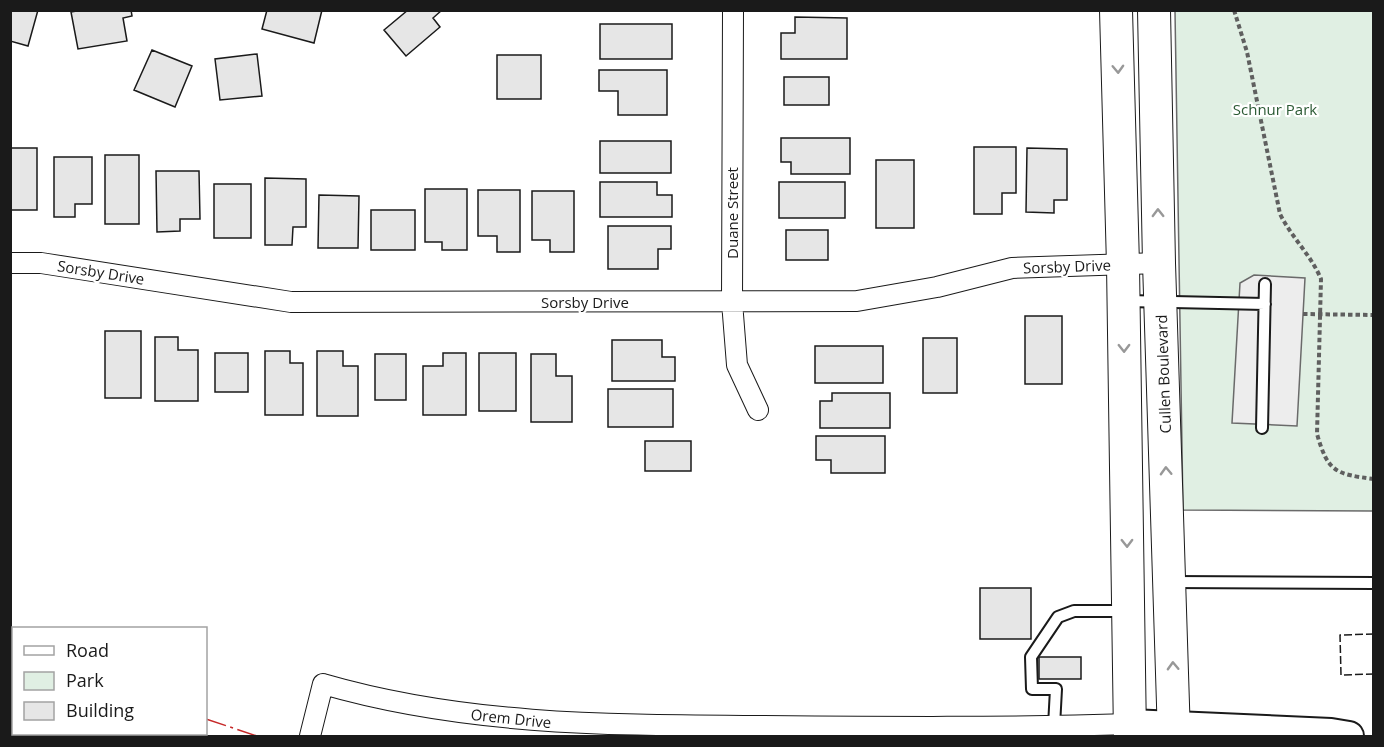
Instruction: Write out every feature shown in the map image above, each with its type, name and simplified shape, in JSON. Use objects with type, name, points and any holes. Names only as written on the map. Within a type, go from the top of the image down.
[{"type":"main road","points":[[1116,10],[1124,301],[1130,730]]},
{"type":"main road","name":"Cullen Boulevard","points":[[1154,10],[1160,300],[1174,730]]},
{"type":"main road","name":"Orem Drive","points":[[1130,730],[1331,733],[1349,736]]},
{"type":"street","name":"Duane Street","points":[[733,10],[732,302],[737,365],[758,410]]},
{"type":"street","name":"Sorsby Drive","points":[[10,263],[40,263],[291,302],[857,301],[937,287],[1011,268],[1159,263]]},
{"type":"street","name":"Orem Drive","points":[[310,736],[323,684],[369,698],[439,710],[580,725],[1054,726],[1130,730]]},
{"type":"lane","points":[[1262,428],[1265,284]]},
{"type":"lane","points":[[1124,301],[1264,304]]},
{"type":"lane","points":[[1170,582],[1374,583]]},
{"type":"lane","points":[[1054,726],[1056,689],[1032,689],[1031,657],[1058,617],[1074,611],[1128,611]]},
{"type":"path","points":[[1233,10],[1247,52],[1280,214],[1315,266],[1321,279],[1317,434],[1322,452],[1325,460],[1336,471],[1374,479]]},
{"type":"path","points":[[1304,314],[1374,315]]},
{"type":"green space","name":"Schnur Park","points":[[1175,11],[1373,11],[1373,511],[1183,510]]},
{"type":"shaded area","points":[[1254,275],[1305,278],[1297,426],[1232,423],[1240,283]]},
{"type":"building","points":[[10,10],[38,10],[28,46],[10,41]]},
{"type":"building","points":[[131,10],[132,16],[123,18],[127,41],[78,49],[71,12]]},
{"type":"building","points":[[267,10],[322,10],[314,43],[262,29]]},
{"type":"building","points":[[408,10],[442,10],[433,18],[440,27],[406,56],[384,30]]},
{"type":"building","points":[[795,17],[847,18],[847,59],[781,59],[781,33],[795,33]]},
{"type":"building","points":[[600,24],[672,24],[672,59],[600,59]]},
{"type":"building","points":[[152,50],[192,66],[175,107],[134,90]]},
{"type":"building","points":[[257,54],[262,96],[220,100],[215,59]]},
{"type":"building","points":[[497,55],[541,55],[541,99],[497,99]]},
{"type":"building","points":[[599,70],[667,70],[667,115],[618,115],[618,91],[599,91]]},
{"type":"building","points":[[784,77],[829,77],[829,105],[784,105]]},
{"type":"building","points":[[781,138],[850,138],[850,174],[791,174],[791,162],[781,162]]},
{"type":"building","points":[[600,141],[671,141],[671,173],[600,173]]},
{"type":"building","points":[[974,147],[1016,147],[1016,193],[1002,193],[1002,214],[974,214]]},
{"type":"building","points":[[10,148],[37,148],[37,210],[10,210]]},
{"type":"building","points":[[1027,148],[1067,149],[1067,200],[1054,200],[1054,213],[1026,212]]},
{"type":"building","points":[[105,155],[139,155],[139,224],[105,224]]},
{"type":"building","points":[[54,157],[92,157],[92,204],[75,204],[75,217],[54,217]]},
{"type":"building","points":[[876,160],[914,160],[914,228],[876,228]]},
{"type":"building","points":[[156,171],[199,171],[200,219],[180,219],[180,231],[157,232]]},
{"type":"building","points":[[265,178],[306,179],[306,227],[293,227],[292,245],[265,245]]},
{"type":"building","points":[[600,182],[657,182],[657,195],[672,195],[672,217],[600,217]]},
{"type":"building","points":[[779,182],[845,182],[845,218],[779,218]]},
{"type":"building","points":[[214,184],[251,184],[251,238],[214,238]]},
{"type":"building","points":[[425,189],[467,189],[467,250],[442,250],[442,242],[425,242]]},
{"type":"building","points":[[478,190],[520,190],[520,252],[497,252],[497,236],[478,236]]},
{"type":"building","points":[[532,191],[574,191],[574,252],[550,252],[550,240],[532,240]]},
{"type":"building","points":[[319,195],[359,196],[358,248],[318,248]]},
{"type":"building","points":[[371,210],[415,210],[415,250],[371,250]]},
{"type":"building","points":[[608,226],[671,226],[671,249],[658,249],[658,269],[608,269]]},
{"type":"building","points":[[786,230],[828,230],[828,260],[786,260]]},
{"type":"building","points":[[1025,316],[1062,316],[1062,384],[1025,384]]},
{"type":"building","points":[[105,331],[141,331],[141,398],[105,398]]},
{"type":"building","points":[[155,337],[178,337],[178,350],[198,350],[198,401],[155,401]]},
{"type":"building","points":[[923,338],[957,338],[957,393],[923,393]]},
{"type":"building","points":[[612,340],[662,340],[662,357],[675,357],[675,381],[612,381]]},
{"type":"building","points":[[815,346],[883,346],[883,383],[815,383]]},
{"type":"building","points":[[265,351],[290,351],[290,363],[303,363],[303,415],[265,415]]},
{"type":"building","points":[[317,351],[343,351],[343,366],[358,366],[358,416],[317,416]]},
{"type":"building","points":[[215,353],[248,353],[248,392],[215,392]]},
{"type":"building","points":[[443,353],[466,353],[466,415],[423,415],[423,366],[443,366]]},
{"type":"building","points":[[479,353],[516,353],[516,411],[479,411]]},
{"type":"building","points":[[375,354],[406,354],[406,400],[375,400]]},
{"type":"building","points":[[531,354],[556,354],[556,376],[572,376],[572,422],[531,422]]},
{"type":"building","points":[[608,389],[673,389],[673,427],[608,427]]},
{"type":"building","points":[[832,393],[890,393],[890,428],[820,428],[820,401],[832,401]]},
{"type":"building","points":[[816,436],[885,436],[885,473],[831,473],[831,460],[816,460]]},
{"type":"building","points":[[645,441],[691,441],[691,471],[645,471]]},
{"type":"building","points":[[980,588],[1031,588],[1031,639],[980,639]]},
{"type":"building","points":[[1039,657],[1081,657],[1081,679],[1039,679]]},
{"type":"fence","points":[[1374,634],[1340,635],[1341,675],[1374,674]]},
{"type":"power","points":[[207,719],[257,736]]}]
